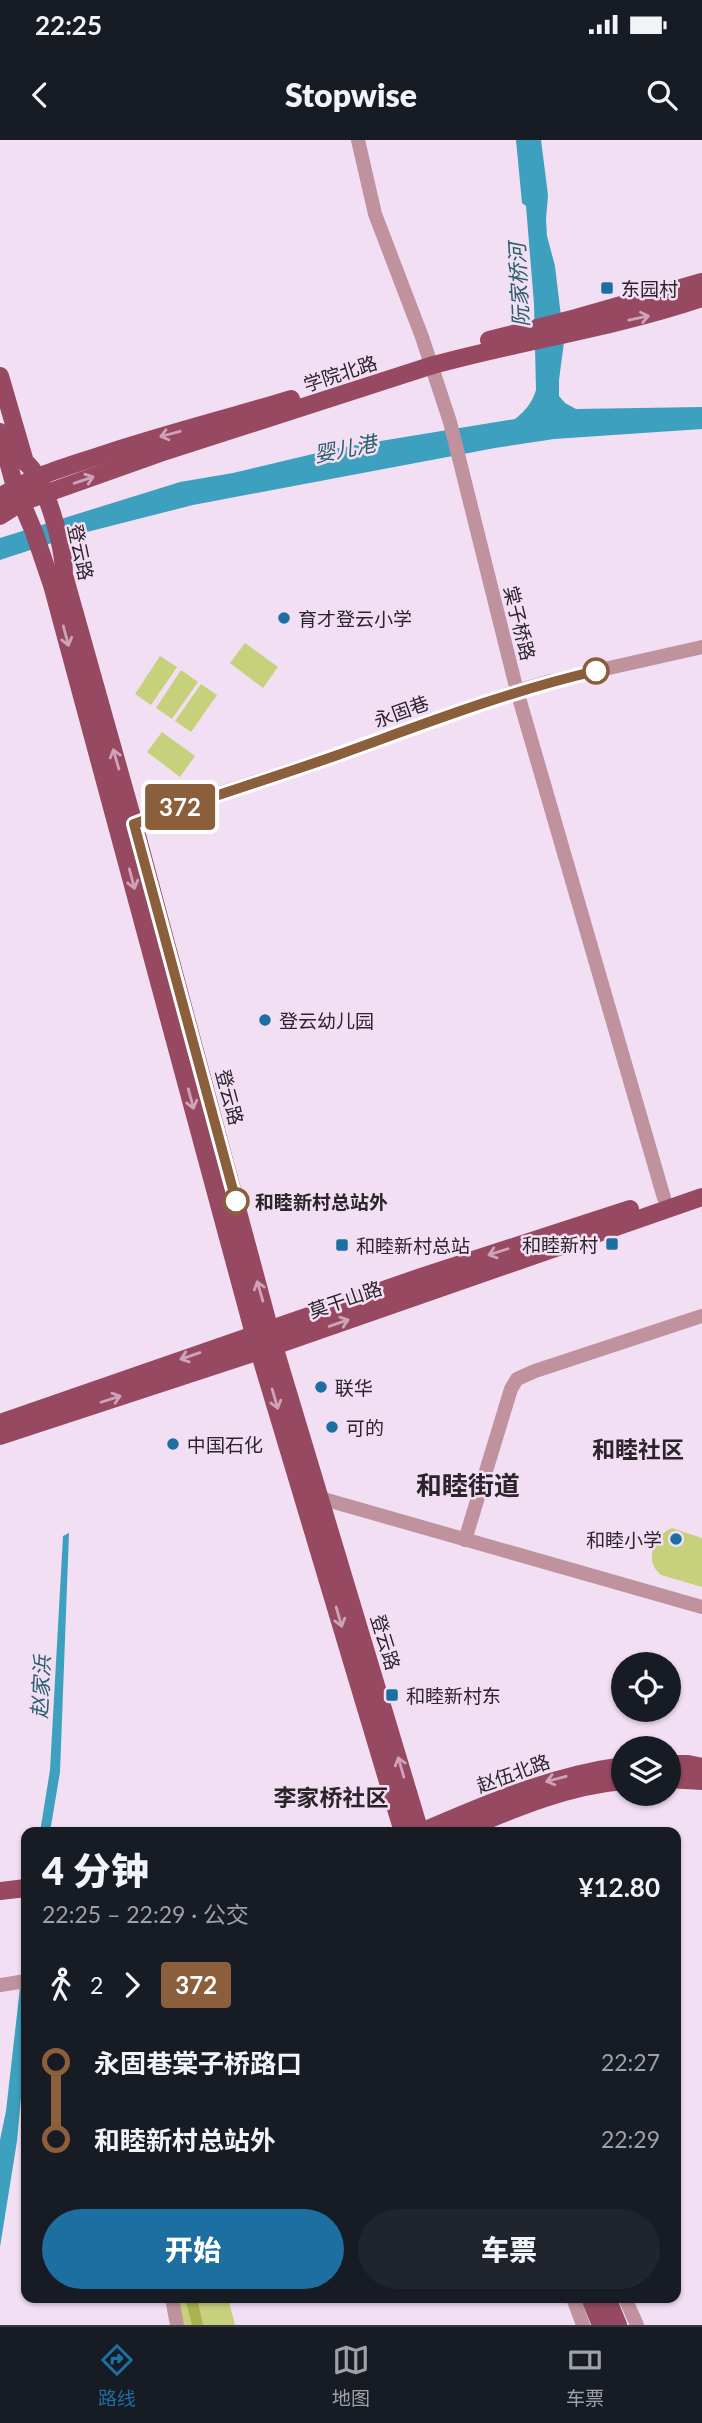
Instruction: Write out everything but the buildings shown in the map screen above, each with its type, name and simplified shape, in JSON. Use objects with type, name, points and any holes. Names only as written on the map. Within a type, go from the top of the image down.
[{"type":"main road","name":"学院北路","points":[[0,497],[160,453],[428,361],[575,325],[702,282]]},
{"type":"main road","name":"学院北路","points":[[575,325],[649,316],[702,298]]},
{"type":"main road","name":"登云路","points":[[0,376],[25,462],[33,468],[41,486],[64,555],[64,575],[127,827],[265,1340],[402,1827]]},
{"type":"main road","name":"登云路","points":[[0,432],[18,494],[47,570],[127,827]]},
{"type":"main road","name":"学院北路","points":[[0,516],[18,494]]},
{"type":"main road","name":"莫干山路","points":[[0,1436],[265,1340],[421,1277],[702,1185]]},
{"type":"main road","name":"莫干山路","points":[[0,1423],[265,1340],[702,1196]]},
{"type":"main road","name":"登云路","points":[[265,1340],[320,1498],[419,1827]]},
{"type":"main road","points":[[681,1764],[702,1767]]},
{"type":"main road","name":"赵伍北路","points":[[433,1827],[509,1794],[577,1774],[611,1768]]},
{"type":"main road","points":[[681,1780],[702,1781]]},
{"type":"main road","name":"赵伍北路","points":[[470,1827],[563,1792],[611,1784]]},
{"type":"main road","points":[[0,1891],[21,1889]]},
{"type":"main road","points":[[592,2303],[601,2325]]},
{"type":"main road","points":[[609,2303],[618,2325]]},
{"type":"street","name":"棠子桥路","points":[[358,140],[375,214],[422,337],[450,422],[517,691],[664,1198]]},
{"type":"street","name":"永固巷","points":[[127,827],[517,691],[702,647]]},
{"type":"street","points":[[465,1540],[511,1389],[517,1379],[702,1316]]},
{"type":"street","points":[[320,1498],[702,1607]]},
{"type":"street","points":[[173,2303],[177,2325]]},
{"type":"street","points":[[575,2303],[583,2325]]},
{"type":"street","points":[[627,2303],[637,2325]]},
{"type":"green space","points":[[245,643],[278,667],[263,688],[230,663]]},
{"type":"green space","points":[[160,656],[177,667],[151,705],[135,694]]},
{"type":"green space","points":[[181,670],[198,682],[172,719],[156,708]]},
{"type":"green space","points":[[201,684],[217,695],[191,732],[175,721]]},
{"type":"green space","points":[[162,732],[195,756],[180,777],[147,752]]},
{"type":"green space","points":[[672,1528],[702,1538],[702,1587],[661,1575],[656,1569],[653,1549],[660,1536]]},
{"type":"green space","points":[[180,2303],[229,2303],[235,2325],[184,2325]]},
{"type":"green space","points":[[186,2303],[198,2303],[203,2325],[192,2325]]},
{"type":"water","name":"婴儿港","points":[[516,140],[541,140],[548,195],[547,236],[555,266],[564,342],[559,396],[576,409],[702,407],[702,429],[554,439],[495,448],[193,505],[79,534],[0,560],[0,538],[180,482],[233,473],[338,448],[515,419],[528,406],[536,390],[534,304],[526,206],[522,203]]},
{"type":"water","points":[[69,1533],[60,1772],[51,1827],[41,1827],[50,1770],[63,1536]]},
{"type":"water","points":[[21,1979],[21,2097],[17,2141],[0,2247],[0,2140],[6,2111]]},
{"type":"bus line","name":"372","points":[[236,1201],[134,824],[517,691],[596,671]]},
{"type":"place","name":"东园村","points":[[607,288]]},
{"type":"place","name":"育才登云小学","points":[[284,618]]},
{"type":"place","name":"登云幼儿园","points":[[265,1020]]},
{"type":"place","name":"和睦新村总站外","points":[[236,1201]]},
{"type":"place","name":"和睦新村","points":[[612,1244]]},
{"type":"place","name":"和睦新村总站","points":[[342,1245]]},
{"type":"place","name":"联华","points":[[321,1387]]},
{"type":"place","name":"可的","points":[[332,1427]]},
{"type":"place","name":"中国石化","points":[[173,1444]]},
{"type":"place","name":"和睦小学","points":[[676,1539]]},
{"type":"place","name":"和睦新村东","points":[[392,1695]]},
{"type":"district","name":"和睦社区","points":[[638,1449]]},
{"type":"district","name":"和睦街道","points":[[468,1485]]},
{"type":"district","name":"李家桥社区","points":[[331,1797]]},
{"type":"water label","name":"阮家桥河","points":[[518,285]]},
{"type":"water label","name":"赵家浜","points":[[40,1687]]}]
